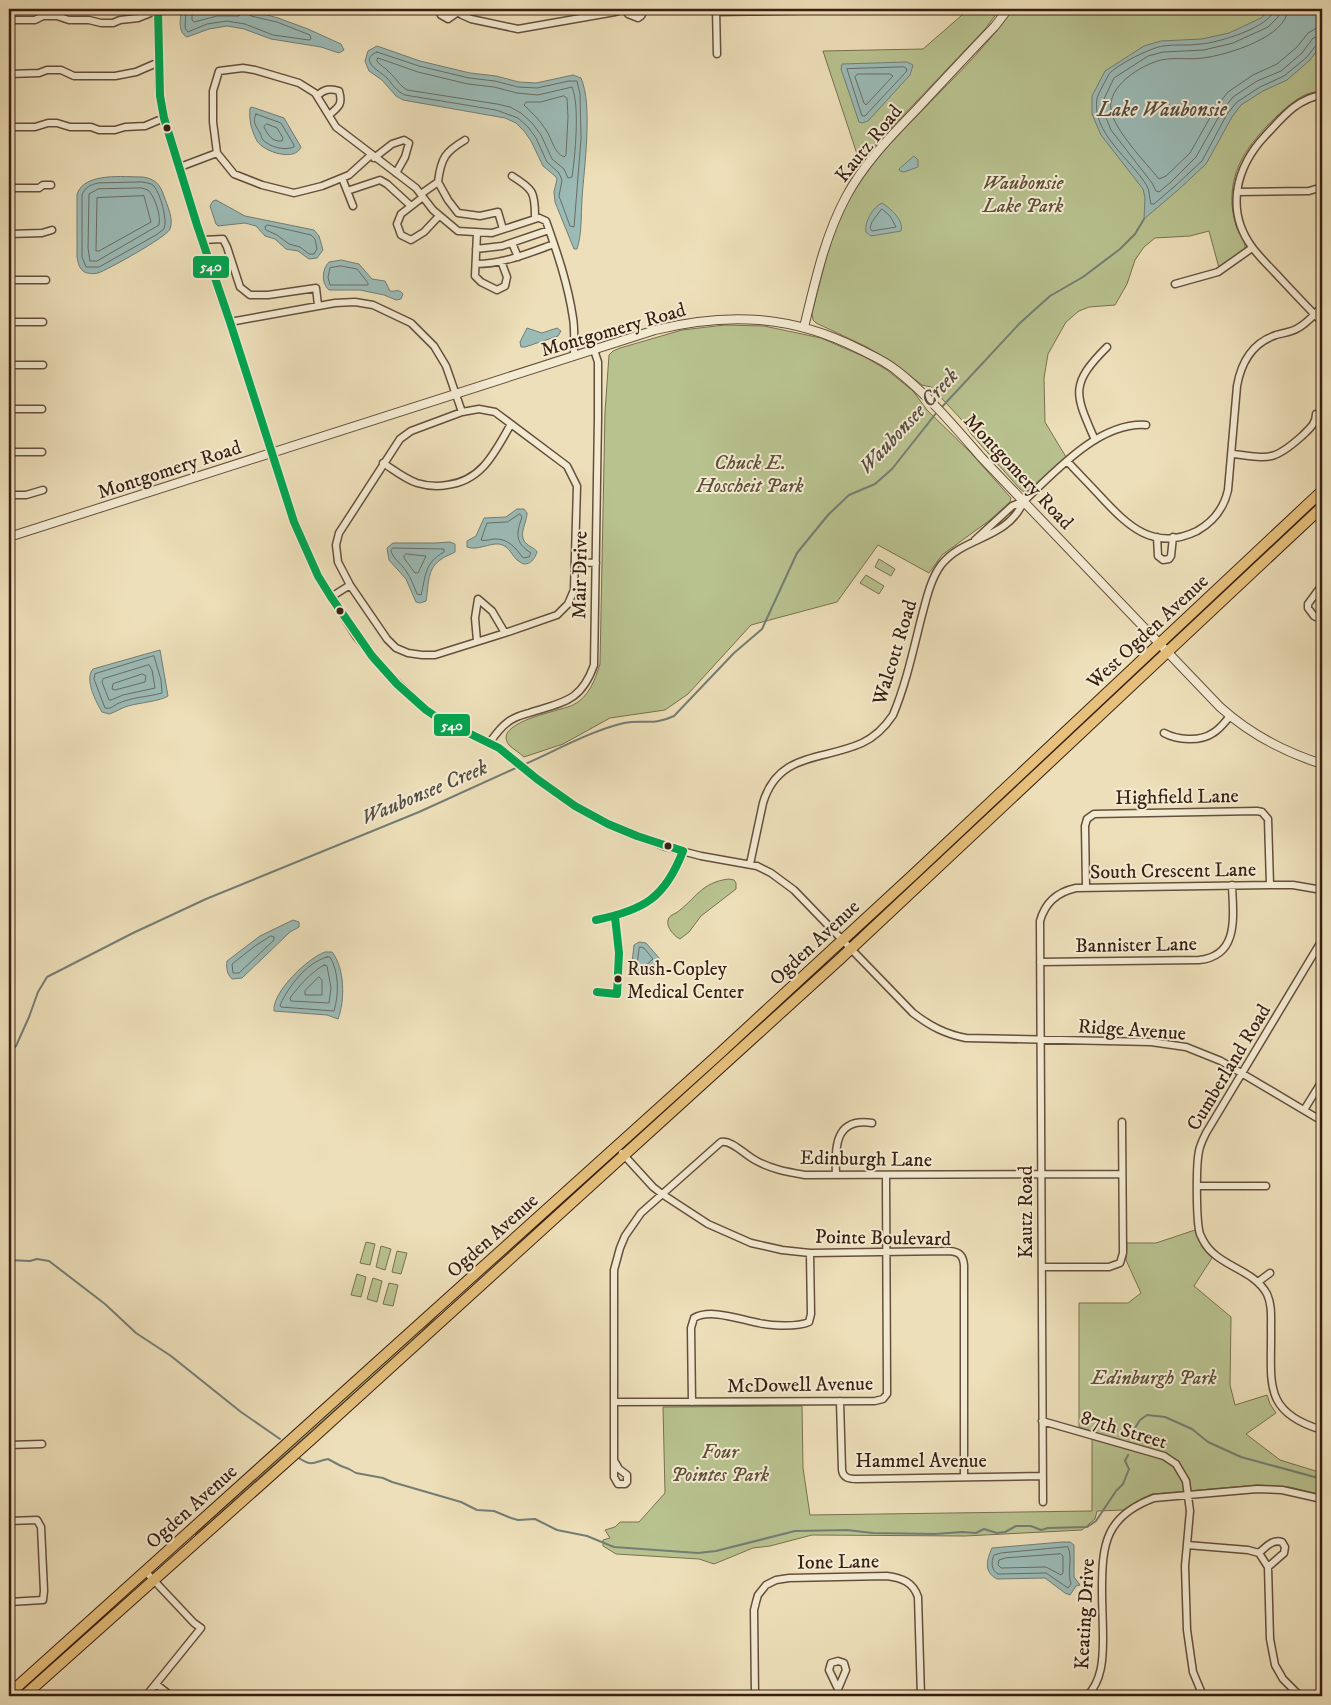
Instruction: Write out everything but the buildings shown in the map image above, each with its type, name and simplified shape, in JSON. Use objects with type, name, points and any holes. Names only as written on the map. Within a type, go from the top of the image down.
[{"type":"main road","name":"West Ogden Avenue","points":[[996,798],[1322,491]]},
{"type":"main road","name":"West Ogden Avenue","points":[[1001,809],[1322,507]]},
{"type":"main road","points":[[996,798],[1001,809]]},
{"type":"main road","name":"Ogden Avenue","points":[[9,1694],[844,940],[996,798]]},
{"type":"main road","name":"Ogden Avenue","points":[[24,1696],[314,1437],[852,948],[1001,809]]},
{"type":"street","points":[[9,20],[35,20],[43,16],[58,16],[68,20],[89,20],[101,24],[113,24],[120,20],[138,18],[158,9]]},
{"type":"street","name":"Ridge Avenue","points":[[158,9],[160,96],[164,118],[202,240],[298,531],[318,576],[331,597],[372,656],[415,701],[438,718],[490,742],[575,806],[608,824],[683,852],[750,864],[772,872],[788,885],[844,940],[913,1013],[944,1033],[966,1038],[1151,1042],[1178,1045],[1208,1054],[1322,1121]]},
{"type":"street","points":[[439,9],[441,15],[448,19],[457,11],[481,22],[518,29],[625,9],[628,14],[638,18],[645,9]]},
{"type":"street","points":[[717,54],[716,10],[884,9]]},
{"type":"street","name":"Kautz Road","points":[[804,327],[829,232],[846,196],[856,180],[890,138],[995,26],[1008,9]]},
{"type":"street","points":[[9,74],[61,70],[74,76],[115,76],[136,72],[159,62]]},
{"type":"street","points":[[396,173],[405,157],[409,143],[404,140],[392,144],[373,156],[350,175],[322,186],[294,193],[262,185],[234,174],[217,153],[213,122],[213,91],[219,71],[243,68],[299,83],[317,96],[336,127],[373,156],[416,188],[439,216],[458,231],[492,233],[538,218]]},
{"type":"street","points":[[317,96],[322,91],[331,88],[339,91],[342,99],[338,108],[329,115]]},
{"type":"street","points":[[1322,95],[1304,100],[1288,111],[1259,142],[1245,163],[1237,192],[1240,224],[1252,248],[1322,322]]},
{"type":"street","points":[[9,127],[35,127],[48,123],[58,123],[70,127],[114,130],[125,127],[144,126],[164,118]]},
{"type":"street","points":[[465,140],[451,149],[441,164],[438,182],[458,213],[480,216],[498,212],[503,229]]},
{"type":"street","points":[[180,167],[217,153]]},
{"type":"street","points":[[512,176],[529,186],[535,197],[535,216],[546,221],[554,244],[574,320],[574,356]]},
{"type":"street","points":[[342,178],[353,206]]},
{"type":"street","points":[[347,191],[380,180],[411,206]]},
{"type":"street","points":[[438,182],[401,214],[397,224],[401,236],[411,240],[424,232],[439,216]]},
{"type":"street","points":[[9,188],[39,188],[43,185],[51,185]]},
{"type":"street","points":[[1237,192],[1309,191],[1322,187]]},
{"type":"street","points":[[9,234],[42,233],[52,230]]},
{"type":"street","points":[[476,249],[502,246],[549,230]]},
{"type":"street","points":[[477,233],[475,276],[481,282],[497,290],[505,286],[507,277],[501,261]]},
{"type":"street","points":[[202,240],[223,239],[240,287],[250,295],[268,295],[316,288],[318,306]]},
{"type":"street","points":[[512,243],[518,257]]},
{"type":"street","points":[[476,264],[518,257],[554,244]]},
{"type":"street","points":[[1175,284],[1218,272],[1252,248]]},
{"type":"street","points":[[9,280],[46,280]]},
{"type":"street","points":[[230,322],[318,306],[354,302],[374,305],[411,323],[434,346],[446,366],[462,412]]},
{"type":"street","points":[[1067,461],[1124,521],[1138,530],[1157,537],[1173,537],[1192,533],[1201,528],[1210,522],[1223,506],[1228,490],[1233,454],[1237,386],[1240,370],[1244,362],[1249,354],[1264,341],[1305,324],[1322,307]]},
{"type":"street","name":"Montgomery Road","points":[[9,537],[656,330],[702,320],[747,319],[804,327],[846,342],[894,368],[931,400],[981,457],[1230,716],[1269,742],[1298,756],[1322,764]]},
{"type":"street","points":[[9,322],[43,322]]},
{"type":"street","points":[[1095,440],[1079,400],[1080,385],[1087,368],[1106,347]]},
{"type":"street","name":"Mair Drive","points":[[490,742],[508,722],[519,716],[576,696],[588,681],[594,665],[598,362],[594,350]]},
{"type":"street","points":[[9,365],[43,365]]},
{"type":"street","points":[[9,409],[42,408]]},
{"type":"street","points":[[479,409],[495,412],[511,424],[567,466],[577,486],[574,590],[568,604],[557,615],[436,654],[408,653],[396,648],[387,639],[350,585],[338,562],[336,545],[339,533],[383,463],[404,435],[462,412],[479,409]]},
{"type":"street","points":[[1233,454],[1264,457],[1280,454],[1314,425],[1316,414]]},
{"type":"street","points":[[383,463],[416,483],[437,487],[458,484],[475,475],[488,463],[511,424]]},
{"type":"street","name":"Walcott Road","points":[[750,864],[762,803],[769,786],[774,780],[790,766],[804,759],[863,742],[880,731],[893,715],[935,576],[948,558],[975,541],[1012,506],[1024,501],[1082,447],[1129,425],[1146,425]]},
{"type":"street","points":[[9,452],[42,452]]},
{"type":"street","points":[[9,495],[26,495],[43,490]]},
{"type":"street","name":"Walcott Road","points":[[975,541],[990,536],[1011,520],[1019,513],[1024,501]]},
{"type":"street","points":[[1157,537],[1158,556],[1163,560],[1169,559],[1171,556],[1173,537]]},
{"type":"street","points":[[575,562],[596,563]]},
{"type":"street","points":[[331,597],[350,585]]},
{"type":"street","points":[[1322,585],[1308,604],[1308,608],[1314,616],[1322,620]]},
{"type":"street","points":[[477,641],[475,618],[478,599],[492,611],[505,633]]},
{"type":"street","points":[[1164,733],[1182,739],[1208,736],[1214,733],[1230,716]]},
{"type":"street","name":"Highfield Lane","points":[[1086,888],[1087,819],[1099,813],[1262,812],[1266,815],[1269,824],[1270,884]]},
{"type":"street","name":"South Crescent Lane","points":[[1040,921],[1042,913],[1053,898],[1067,890],[1270,884],[1293,885],[1322,890]]},
{"type":"street","name":"Bannister Lane","points":[[1040,962],[1199,960],[1209,958],[1223,950],[1232,933],[1232,885]]},
{"type":"street","name":"Kautz Road","points":[[1040,921],[1043,1502]]},
{"type":"street","name":"Cumberland Road","points":[[1322,940],[1201,1144],[1198,1158],[1199,1227],[1203,1241],[1211,1252],[1258,1282],[1266,1293],[1271,1306],[1274,1395],[1290,1417],[1322,1430]]},
{"type":"street","points":[[1304,1110],[1322,1081]]},
{"type":"street","points":[[1042,1267],[1109,1267],[1120,1263],[1123,1253],[1122,1122]]},
{"type":"street","points":[[836,1175],[835,1150],[838,1137],[853,1123],[872,1123]]},
{"type":"street","name":"Edinburgh Lane","points":[[615,1462],[613,1282],[617,1259],[625,1236],[641,1213],[717,1144],[724,1141],[729,1142],[757,1161],[779,1170],[805,1175],[1122,1174]]},
{"type":"street","name":"Pointe Boulevard","points":[[616,1146],[653,1187],[662,1194],[708,1224],[736,1237],[767,1247],[810,1252],[950,1251],[960,1254],[964,1265],[964,1476]]},
{"type":"street","name":"McDowell Avenue","points":[[614,1402],[840,1401],[880,1400],[885,1397],[887,1394],[886,1176]]},
{"type":"street","points":[[1198,1186],[1266,1186]]},
{"type":"street","points":[[692,1402],[691,1328],[694,1318],[710,1314],[761,1324],[801,1324],[809,1322],[811,1314],[810,1252]]},
{"type":"street","points":[[1258,1282],[1270,1273]]},
{"type":"street","name":"Hammel Avenue","points":[[840,1401],[842,1470],[847,1478],[1043,1476]]},
{"type":"street","points":[[9,1407],[9,1445],[42,1444]]},
{"type":"street","name":"87th Street","points":[[1042,1421],[1164,1456],[1176,1464],[1184,1476],[1190,1511],[1185,1566],[1186,1630],[1193,1672],[1203,1696]]},
{"type":"street","points":[[1188,1495],[1257,1489],[1282,1490],[1322,1499]]},
{"type":"street","name":"Keating Drive","points":[[1087,1696],[1092,1692],[1100,1674],[1103,1655],[1102,1567],[1108,1536],[1122,1516],[1142,1503],[1154,1498],[1188,1495]]},
{"type":"street","points":[[9,1521],[37,1520],[41,1527],[44,1592],[42,1600],[9,1602]]},
{"type":"street","points":[[1259,1554],[1277,1540],[1286,1547],[1284,1553],[1268,1567]]},
{"type":"street","points":[[1187,1545],[1248,1550],[1259,1554],[1268,1567],[1272,1652],[1275,1664],[1283,1678],[1300,1696]]},
{"type":"street","points":[[145,1571],[201,1628],[146,1696]]},
{"type":"street","name":"Ione Lane","points":[[755,1696],[754,1610],[758,1595],[766,1585],[776,1580],[789,1578],[887,1576],[904,1580],[911,1584],[918,1597],[921,1696]]},
{"type":"street","points":[[156,1684],[171,1696]]},
{"type":"green space","points":[[969,9],[1000,9],[985,29],[860,163],[823,51],[923,49]]},
{"type":"green space","name":"Waubonsie Lake Park","points":[[1013,9],[1212,12],[1223,9],[1322,9],[1322,91],[1313,92],[1299,98],[1280,113],[1252,143],[1236,171],[1232,205],[1235,223],[1244,241],[1245,249],[1219,268],[1209,231],[1190,236],[1155,238],[1144,247],[1135,260],[1127,284],[1115,305],[1089,307],[1079,311],[1066,322],[1048,354],[1044,378],[1045,422],[1066,457],[1029,490],[1024,492],[931,387],[922,385],[895,364],[867,347],[816,323],[813,320],[812,313],[833,236],[845,206],[859,183],[885,150],[989,40]]},
{"type":"green space","name":"Chuck E. Hoscheit Park","points":[[725,325],[764,326],[821,338],[865,357],[887,370],[913,391],[927,410],[970,452],[1011,498],[1010,502],[990,520],[942,555],[929,573],[878,545],[837,602],[751,625],[688,694],[665,710],[610,718],[563,744],[524,757],[509,745],[506,737],[510,730],[530,719],[579,702],[591,688],[600,664],[605,412],[609,355],[620,348],[682,330]]},
{"type":"green space","points":[[879,559],[895,569],[891,576],[875,567]]},
{"type":"green space","points":[[866,575],[884,586],[879,594],[860,583]]},
{"type":"green space","points":[[729,879],[734,880],[736,889],[701,916],[689,932],[680,939],[673,934],[668,926],[670,917],[683,908],[705,887]]},
{"type":"green space","points":[[804,982],[763,1024],[674,1104],[722,1056]]},
{"type":"green space","points":[[1195,1230],[1202,1247],[1212,1258],[1194,1286],[1231,1317],[1230,1385],[1235,1405],[1267,1395],[1276,1413],[1246,1434],[1280,1460],[1322,1473],[1322,1495],[1290,1487],[1257,1485],[1152,1494],[1123,1510],[1097,1511],[1095,1519],[1082,1530],[965,1536],[812,1535],[770,1546],[753,1548],[714,1564],[699,1559],[616,1554],[603,1546],[603,1540],[610,1538],[605,1530],[615,1527],[620,1522],[639,1522],[665,1493],[663,1407],[802,1406],[803,1468],[810,1515],[1092,1511],[1092,1431],[1079,1427],[1079,1303],[1128,1303],[1141,1293],[1126,1260],[1127,1243],[1156,1243]]},
{"type":"green space","points":[[366,1242],[375,1244],[370,1265],[360,1263]]},
{"type":"green space","points":[[381,1246],[391,1249],[385,1270],[376,1267]]},
{"type":"green space","points":[[397,1251],[407,1253],[401,1274],[392,1272]]},
{"type":"green space","points":[[357,1274],[366,1277],[361,1297],[351,1295]]},
{"type":"green space","points":[[373,1278],[382,1281],[377,1302],[367,1299]]},
{"type":"green space","points":[[389,1283],[398,1285],[393,1306],[383,1304]]},
{"type":"green space","points":[[453,1300],[411,1342],[195,1535],[236,1494]]},
{"type":"water","points":[[181,9],[245,9],[308,29],[341,44],[344,50],[339,53],[321,47],[271,39],[244,29],[227,26],[209,29],[187,37],[181,28]]},
{"type":"water","name":"Lake Waubonsie","points":[[1271,9],[1322,9],[1322,44],[1310,60],[1287,80],[1263,91],[1241,105],[1232,117],[1206,164],[1144,219],[1145,198],[1143,189],[1101,135],[1092,114],[1092,96],[1105,71],[1144,46],[1161,41],[1202,39],[1229,33],[1261,18]]},
{"type":"water","points":[[377,46],[420,61],[519,82],[536,83],[573,75],[581,78],[585,90],[587,137],[581,231],[577,249],[574,249],[555,202],[554,192],[557,179],[543,166],[524,131],[516,123],[505,118],[403,100],[396,96],[382,80],[369,71],[365,61],[368,51]]},
{"type":"water","points":[[907,62],[913,65],[910,75],[868,121],[859,122],[841,69],[842,64]]},
{"type":"water","points":[[252,107],[284,118],[301,147],[298,152],[286,155],[279,154],[261,145],[253,133],[251,125],[250,108]]},
{"type":"water","points":[[914,156],[918,160],[918,167],[904,172],[900,171],[899,169]]},
{"type":"water","points":[[106,177],[143,177],[151,179],[161,188],[171,217],[170,229],[148,246],[104,271],[93,274],[86,273],[80,267],[77,257],[77,194],[81,187],[88,182]]},
{"type":"water","points":[[216,200],[245,216],[314,230],[319,236],[323,250],[317,258],[309,259],[298,251],[286,249],[275,239],[265,236],[256,226],[245,223],[218,226],[210,206]]},
{"type":"water","points":[[882,203],[899,219],[901,231],[871,236],[866,232],[868,219],[875,208]]},
{"type":"water","points":[[341,260],[359,264],[372,279],[385,281],[390,291],[401,292],[403,294],[401,299],[396,300],[384,295],[360,290],[329,290],[326,287],[323,276],[325,268],[329,262]]},
{"type":"water","points":[[527,328],[542,333],[557,328],[561,331],[558,336],[521,347],[520,342]]},
{"type":"water","points":[[517,509],[524,509],[527,513],[523,529],[524,541],[537,552],[531,562],[523,564],[509,549],[499,544],[475,548],[467,547],[467,541],[476,536],[484,518],[506,517]]},
{"type":"water","points":[[450,542],[455,544],[455,552],[442,559],[432,569],[426,601],[416,602],[406,579],[389,560],[387,548],[393,543]]},
{"type":"water","points":[[160,650],[168,696],[128,706],[109,714],[102,712],[90,684],[93,669]]},
{"type":"water","points":[[293,920],[299,922],[299,927],[290,932],[242,978],[232,979],[227,971],[227,961],[260,936]]},
{"type":"water","points":[[639,942],[646,943],[660,959],[648,969],[631,972],[634,945]]},
{"type":"water","points":[[325,952],[332,952],[341,975],[343,994],[338,1019],[327,1015],[274,1011],[279,995],[292,977],[310,961]]},
{"type":"water","points":[[1070,1542],[1074,1545],[1074,1577],[1080,1585],[1076,1586],[1070,1595],[1045,1578],[997,1579],[988,1569],[987,1565],[992,1548]]},
{"type":"waterway","name":"Waubonsee Creek","points":[[940,409],[1020,323],[1050,296],[1083,277],[1120,249],[1135,234],[1144,219]]},
{"type":"waterway","name":"Waubonsee Creek","points":[[523,765],[586,736],[611,727],[631,722],[660,721],[674,716],[734,653],[762,629],[797,553],[828,515],[849,495],[875,484],[892,469],[937,412]]},
{"type":"waterway","name":"Waubonsee Creek","points":[[9,1053],[16,1046],[38,992],[47,977],[133,933],[206,899],[419,812],[518,767]]},
{"type":"waterway","points":[[9,1260],[30,1261],[37,1259],[49,1261],[105,1304],[136,1333],[171,1356],[241,1412],[280,1439]]},
{"type":"waterway","points":[[1135,1428],[1140,1420],[1147,1415],[1165,1417],[1192,1429],[1208,1442],[1241,1457],[1322,1479]]},
{"type":"waterway","points":[[299,1458],[308,1463],[328,1459],[356,1473],[383,1478],[461,1502],[477,1510],[494,1511],[518,1520],[535,1519],[557,1530],[587,1536],[614,1547],[698,1553],[716,1551],[795,1531],[847,1530],[873,1533],[935,1534],[976,1533],[984,1529],[997,1533],[1005,1532],[1016,1526],[1031,1526],[1041,1530],[1048,1528],[1087,1527],[1096,1521],[1116,1491],[1123,1484],[1129,1469],[1125,1461],[1128,1455]]},
{"type":"transit line","name":"540","points":[[158,9],[160,96],[164,118],[294,522],[318,576],[331,597],[372,656],[397,684],[426,710],[438,718],[499,748],[537,779],[575,806],[608,824],[683,851]]},
{"type":"transit line","name":"540","points":[[596,920],[627,912],[651,899],[669,880],[683,851]]},
{"type":"transit line","name":"540","points":[[597,992],[617,994],[619,953],[615,917]]},
{"type":"place","name":"Rush-Copley Medical Center","points":[[618,979]]},
{"type":"park label","name":"Edinburgh Park","points":[[1154,1377]]},
{"type":"park label","name":"Four Pointes Park","points":[[720,1462]]}]
